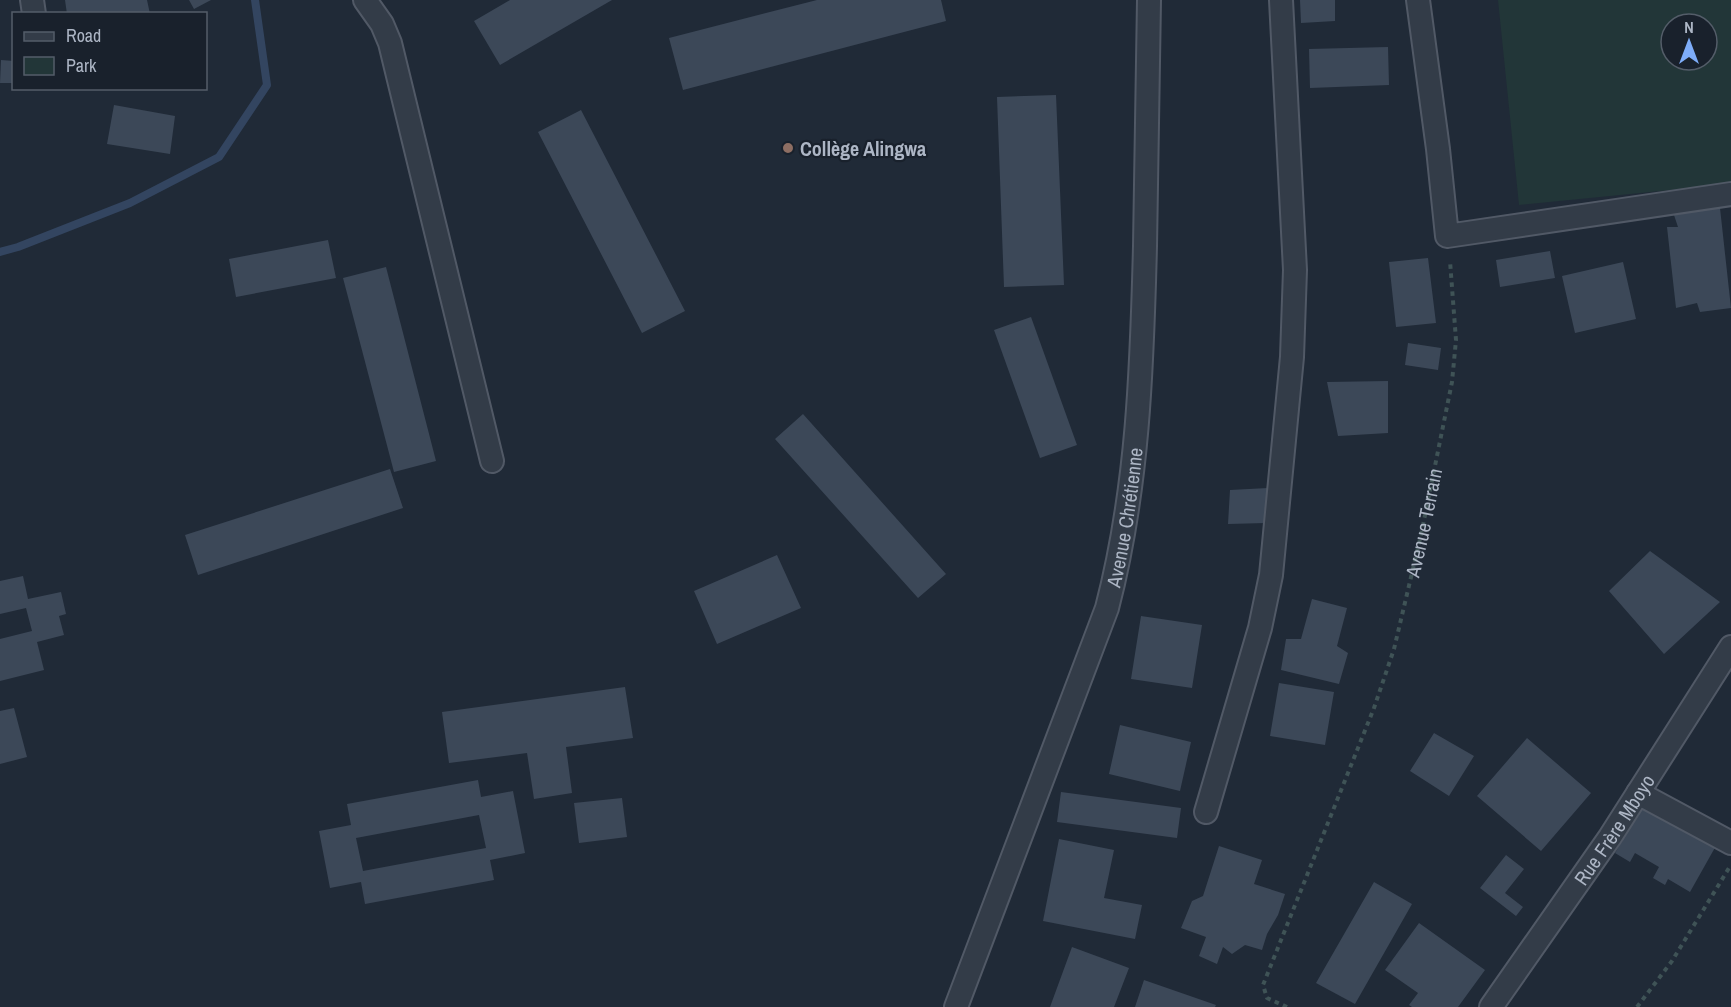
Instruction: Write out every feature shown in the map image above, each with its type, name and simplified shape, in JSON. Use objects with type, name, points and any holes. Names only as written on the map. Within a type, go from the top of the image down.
[{"type":"street","points":[[365,0],[382,24],[390,44],[492,461]]},
{"type":"street","name":"Avenue Chrétienne","points":[[956,1007],[1107,608],[1117,569],[1132,480],[1143,333],[1149,0]]},
{"type":"street","points":[[1206,812],[1260,628],[1272,575],[1292,357],[1295,270],[1281,0]]},
{"type":"street","points":[[1418,0],[1448,236],[1731,194]]},
{"type":"street","name":"Rue Frère Mboyo","points":[[1491,1007],[1610,837],[1731,646]]},
{"type":"street","points":[[1638,793],[1731,843]]},
{"type":"path","name":"Avenue Terrain","points":[[1287,1007],[1267,998],[1263,985],[1374,708],[1394,649],[1421,535],[1452,382],[1456,340],[1448,236]]},
{"type":"path","points":[[1637,1007],[1672,961],[1731,865]]},
{"type":"green space","points":[[1498,0],[1731,0],[1731,184],[1519,205]]},
{"type":"building","points":[[65,0],[147,0],[150,12],[67,12]]},
{"type":"building","points":[[189,0],[211,0],[194,9]]},
{"type":"building","points":[[510,0],[612,0],[500,65],[474,21]]},
{"type":"building","points":[[817,0],[941,0],[946,21],[683,90],[669,38]]},
{"type":"building","points":[[1300,0],[1335,0],[1335,21],[1301,23]]},
{"type":"building","points":[[1388,47],[1389,85],[1310,88],[1309,49]]},
{"type":"building","points":[[1,60],[12,61],[12,83],[0,83]]},
{"type":"building","points":[[1056,95],[1064,285],[1004,287],[997,97]]},
{"type":"building","points":[[114,105],[175,116],[170,154],[107,144]]},
{"type":"building","points":[[581,110],[685,311],[642,333],[538,132]]},
{"type":"building","points":[[1720,208],[1731,308],[1700,312],[1697,303],[1676,308],[1667,227],[1678,227],[1674,215]]},
{"type":"building","points":[[328,240],[336,278],[236,297],[229,259]]},
{"type":"building","points":[[1550,251],[1555,278],[1500,287],[1496,260]]},
{"type":"building","points":[[1428,258],[1436,323],[1396,327],[1389,262]]},
{"type":"building","points":[[1623,262],[1636,319],[1575,333],[1562,276]]},
{"type":"building","points":[[386,267],[436,461],[394,472],[343,278]]},
{"type":"building","points":[[1031,317],[1077,445],[1040,458],[994,330]]},
{"type":"building","points":[[1408,343],[1441,348],[1438,370],[1405,365]]},
{"type":"building","points":[[1388,381],[1388,433],[1338,436],[1327,382]]},
{"type":"building","points":[[803,414],[946,574],[918,598],[775,439]]},
{"type":"building","points":[[390,469],[403,508],[198,575],[185,535]]},
{"type":"building","points":[[1268,488],[1266,523],[1228,524],[1230,490]]},
{"type":"building","points":[[1650,551],[1720,602],[1664,654],[1609,591]]},
{"type":"building","points":[[777,555],[801,608],[717,644],[694,591]]},
{"type":"building","points":[[23,576],[28,599],[61,592],[66,614],[59,616],[64,635],[37,642],[44,670],[0,681],[0,639],[32,631],[26,608],[0,614],[0,581]]},
{"type":"building","points":[[1312,599],[1347,608],[1337,646],[1348,653],[1339,684],[1281,670],[1286,639],[1301,639]]},
{"type":"building","points":[[1141,616],[1202,625],[1192,688],[1131,679]]},
{"type":"building","points":[[1279,683],[1334,692],[1325,745],[1270,736]]},
{"type":"building","points":[[625,687],[633,738],[566,747],[572,793],[534,799],[527,753],[449,763],[442,712]]},
{"type":"building","points":[[14,708],[27,757],[0,764],[0,711]]},
{"type":"building","points":[[1120,725],[1191,742],[1180,791],[1109,774]]},
{"type":"building","points":[[1434,733],[1474,756],[1449,796],[1410,771]]},
{"type":"building","points":[[1527,738],[1591,793],[1541,851],[1477,796]]},
{"type":"building","points":[[478,780],[481,797],[513,791],[525,853],[490,860],[494,880],[365,904],[361,882],[330,888],[319,831],[351,825],[347,804]],"holes":[[[479,815],[486,848],[363,871],[356,838]]]},
{"type":"building","points":[[1061,792],[1181,808],[1177,838],[1057,822]]},
{"type":"building","points":[[622,798],[627,837],[579,843],[574,803]]},
{"type":"building","points":[[1643,805],[1717,844],[1690,892],[1668,879],[1665,885],[1653,878],[1659,867],[1635,853],[1630,862],[1615,853],[1623,840],[1619,838],[1629,820],[1635,821]]},
{"type":"building","points":[[1059,839],[1114,850],[1104,898],[1142,905],[1135,939],[1043,921]]},
{"type":"building","points":[[1219,846],[1262,860],[1254,884],[1285,894],[1262,950],[1245,945],[1232,954],[1223,947],[1217,964],[1199,956],[1206,937],[1181,928],[1192,901],[1203,896]]},
{"type":"building","points":[[1506,855],[1524,869],[1505,893],[1523,907],[1516,916],[1480,888]]},
{"type":"building","points":[[1374,882],[1412,904],[1355,1004],[1316,983]]},
{"type":"building","points":[[1419,923],[1485,970],[1458,1007],[1412,1007],[1409,1005],[1418,993],[1385,970]]},
{"type":"building","points":[[1072,947],[1129,968],[1114,1007],[1050,1007]]},
{"type":"building","points":[[1144,980],[1216,1005],[1215,1007],[1135,1007]]},
{"type":"waterway","points":[[0,252],[130,203],[219,157],[267,85],[255,0]]},
{"type":"place","name":"Collège Alingwa","points":[[788,148]]}]
